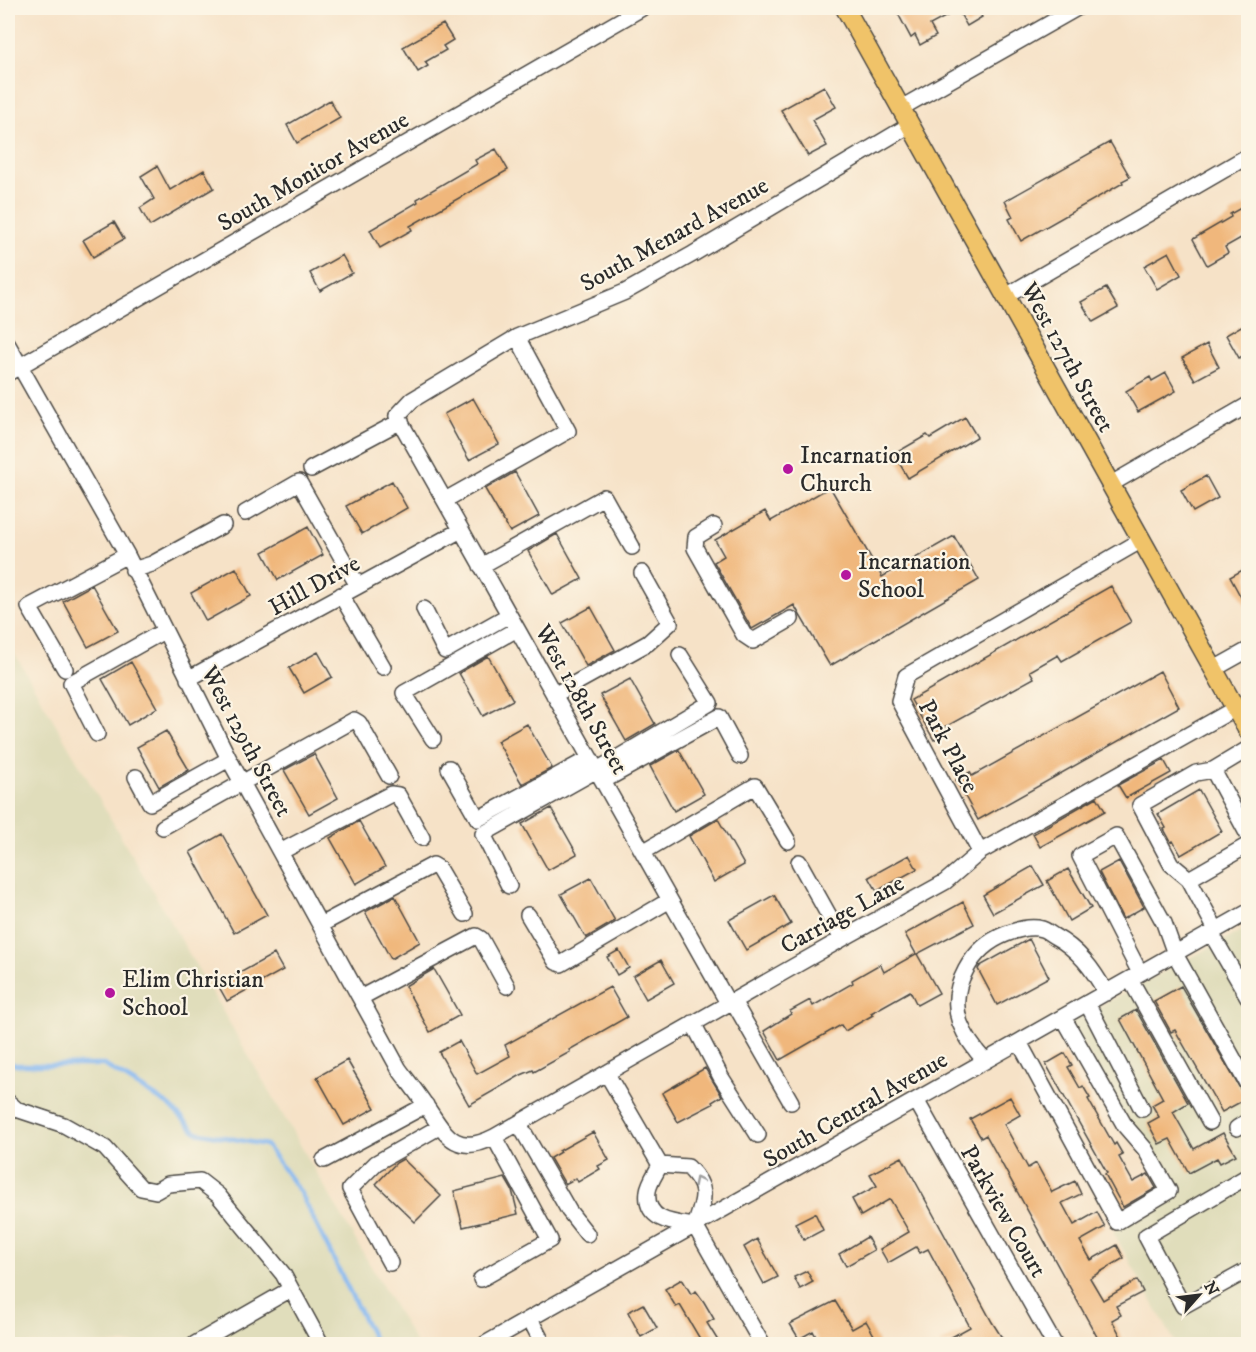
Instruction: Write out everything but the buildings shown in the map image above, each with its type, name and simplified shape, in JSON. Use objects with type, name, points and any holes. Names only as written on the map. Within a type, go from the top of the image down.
[{"type":"main road","name":"West 127th Street","points":[[845,8],[1248,730]]},
{"type":"street","name":"South Monitor Avenue","points":[[13,369],[642,8]]},
{"type":"street","points":[[901,108],[1077,8]]},
{"type":"street","name":"South Menard Avenue","points":[[311,469],[399,419],[412,400],[517,337],[625,292],[910,125]]},
{"type":"street","points":[[1006,296],[1248,156]]},
{"type":"street","points":[[445,500],[568,432],[517,337]]},
{"type":"street","name":"West 129th Street","points":[[8,345],[13,369],[127,555],[229,759],[399,1069],[439,1127],[446,1135],[463,1143]]},
{"type":"street","points":[[1111,484],[1248,405]]},
{"type":"street","name":"West 128th Street","points":[[399,419],[670,900],[791,1102]]},
{"type":"street","points":[[245,513],[299,482],[358,586]]},
{"type":"street","points":[[481,566],[604,497],[632,547]]},
{"type":"street","points":[[133,570],[152,564],[223,525]]},
{"type":"street","points":[[714,526],[696,537],[695,548],[744,634],[753,641],[791,619]]},
{"type":"street","name":"Hill Drive","points":[[188,679],[461,530]]},
{"type":"street","name":"Park Place","points":[[980,852],[899,701],[906,676],[1142,540]]},
{"type":"street","points":[[65,669],[29,607],[127,555]]},
{"type":"street","points":[[554,695],[648,643],[670,622],[642,573]]},
{"type":"street","points":[[341,595],[383,667]]},
{"type":"street","points":[[424,609],[445,651],[509,615]]},
{"type":"street","points":[[433,739],[404,693],[517,629]]},
{"type":"street","points":[[97,734],[71,683],[164,631]]},
{"type":"street","points":[[1214,669],[1248,650]]},
{"type":"street","points":[[509,886],[483,834],[710,703],[680,655]]},
{"type":"street","name":"Carriage Lane","points":[[463,1143],[484,1143],[519,1124],[693,1023],[945,882],[980,852],[1236,708]]},
{"type":"street","points":[[449,768],[478,819],[719,717],[741,756]]},
{"type":"street","points":[[163,827],[354,720],[359,723],[389,777]]},
{"type":"street","points":[[1248,749],[1213,770],[1196,773],[1140,805],[1171,864],[1189,879],[1248,997]]},
{"type":"street","points":[[136,777],[150,803],[229,759]]},
{"type":"street","points":[[1213,770],[1248,835]]},
{"type":"street","points":[[643,852],[755,786],[788,841]]},
{"type":"street","points":[[280,852],[392,794],[398,795],[422,837]]},
{"type":"street","points":[[1210,1122],[1135,976],[1080,856],[1116,836],[1164,923],[1175,954],[1247,1078]]},
{"type":"street","points":[[1189,879],[1248,845]]},
{"type":"street","points":[[799,862],[842,939]]},
{"type":"street","points":[[320,925],[433,865],[438,868],[465,914]]},
{"type":"street","points":[[528,915],[556,962],[561,964],[670,900]]},
{"type":"street","name":"South Central Avenue","points":[[485,1344],[1248,912]]},
{"type":"street","points":[[985,1061],[969,1043],[960,1021],[958,997],[964,974],[976,953],[995,938],[1018,930],[1042,929],[1063,941],[1081,956],[1106,993]]},
{"type":"street","points":[[360,998],[476,936],[481,939],[507,986]]},
{"type":"street","points":[[1087,1003],[1142,1109]]},
{"type":"street","points":[[1019,1042],[1117,1222],[1168,1191],[1145,1149],[1125,1126],[1063,1017]]},
{"type":"street","points":[[693,1023],[721,1077],[758,1135]]},
{"type":"street","points":[[607,1074],[660,1165]]},
{"type":"street","name":"Parkview Court","points":[[915,1100],[1054,1344]]},
{"type":"street","points":[[8,1102],[16,1108],[64,1125],[105,1148],[141,1188],[156,1191],[168,1184],[200,1181],[218,1196],[283,1274],[321,1344]]},
{"type":"street","points":[[324,1160],[426,1105]]},
{"type":"street","points":[[519,1124],[569,1211],[587,1234]]},
{"type":"street","points":[[390,1263],[350,1189],[376,1163],[439,1127]]},
{"type":"street","points":[[482,1279],[550,1240],[494,1137]]},
{"type":"street","points":[[660,1165],[648,1190],[649,1203],[656,1217],[668,1223],[695,1226]]},
{"type":"street","points":[[660,1165],[688,1167],[699,1178],[703,1189],[703,1202],[695,1226],[762,1344]]},
{"type":"street","points":[[1248,1176],[1146,1236],[1183,1306],[1248,1270]]},
{"type":"street","points":[[195,1344],[291,1289]]},
{"type":"street","points":[[530,1319],[543,1344]]},
{"type":"shaded area","name":"Elim Christian School","points":[[8,642],[416,1344],[8,1344]]},
{"type":"shaded area","points":[[1248,927],[1248,1344],[1176,1344],[1113,1232],[1175,1195],[1151,1152],[1129,1125],[1070,1022]]},
{"type":"waterway","points":[[8,1062],[16,1065],[104,1065],[169,1105],[196,1132],[266,1145],[300,1192],[376,1344]]},
{"type":"place","name":"Incarnation Church","points":[[788,469]]},
{"type":"place","name":"Incarnation School","points":[[846,575]]},
{"type":"place","name":"Elim Christian School","points":[[110,993]]}]
